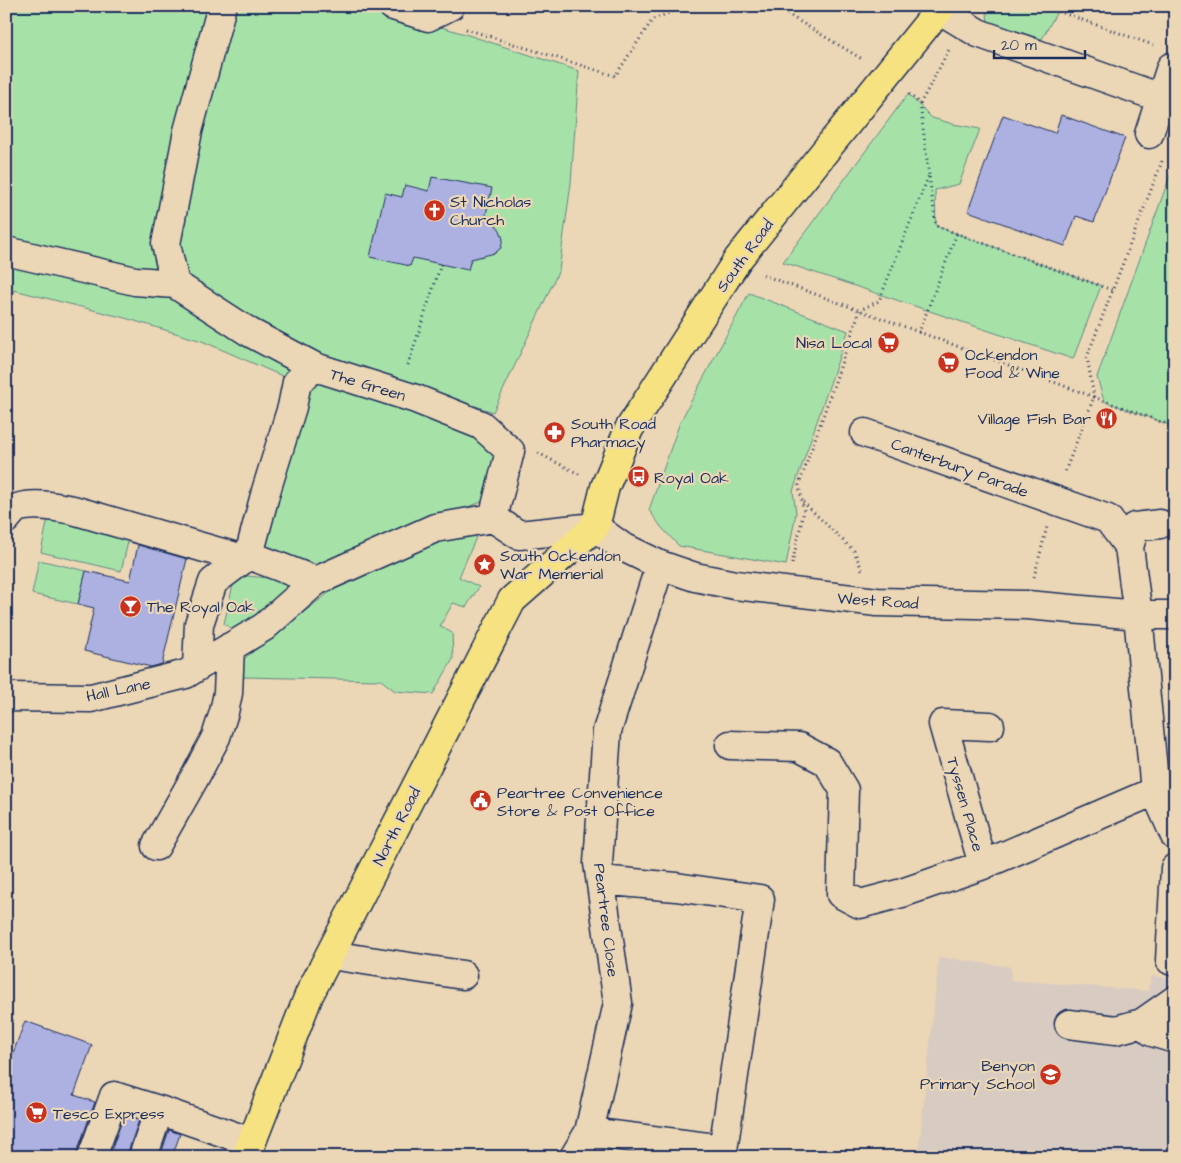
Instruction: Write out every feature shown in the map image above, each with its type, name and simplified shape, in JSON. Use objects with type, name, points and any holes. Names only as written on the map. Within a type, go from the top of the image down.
[{"type":"main road","name":"South Road","points":[[595,527],[605,487],[629,429],[738,260],[941,8]]},
{"type":"main road","name":"North Road","points":[[248,1149],[309,995],[512,600],[595,527]]},
{"type":"street","points":[[175,284],[166,244],[188,131],[222,6]]},
{"type":"street","points":[[393,6],[439,12]]},
{"type":"street","name":"South Road","points":[[941,8],[978,33],[1161,98]]},
{"type":"street","points":[[1149,134],[1161,98],[1164,57]]},
{"type":"street","points":[[6,251],[135,281],[175,284],[249,332],[316,367]]},
{"type":"street","name":"The Green","points":[[246,557],[292,407],[297,382],[316,367],[399,393],[482,425],[510,451],[493,518]]},
{"type":"street","name":"Canterbury Parade","points":[[865,433],[1108,520],[1129,547]]},
{"type":"street","points":[[6,520],[16,508],[33,505],[58,507],[246,557],[316,581]]},
{"type":"street","points":[[197,667],[264,626],[316,581],[435,528],[493,518],[519,535],[595,527]]},
{"type":"street","points":[[1160,524],[1134,527],[1129,547],[1165,789],[1175,836]]},
{"type":"street","name":"West Road","points":[[595,527],[621,546],[660,565],[695,576],[735,584],[877,602],[1027,605],[1138,615],[1175,615]]},
{"type":"street","points":[[197,667],[200,624],[214,582],[246,557]]},
{"type":"street","name":"Peartree Close","points":[[574,1157],[589,1132],[618,1003],[598,863],[607,731],[660,565]]},
{"type":"street","points":[[156,846],[196,777],[216,737],[228,693],[230,647]]},
{"type":"street","name":"Hall Lane","points":[[6,697],[91,698],[186,674],[197,667]]},
{"type":"street","name":"Tyssen Place","points":[[990,726],[943,724],[983,865],[1165,789]]},
{"type":"street","points":[[730,745],[799,747],[827,762],[844,790],[841,894],[860,904],[902,893],[983,865]]},
{"type":"street","points":[[1175,868],[1170,960],[1175,962]]},
{"type":"street","points":[[589,1132],[722,1153],[760,899],[676,887],[601,880]]},
{"type":"street","points":[[330,955],[463,975]]},
{"type":"street","points":[[1069,1024],[1116,1030],[1142,1023],[1175,1000]]},
{"type":"street","points":[[1142,1023],[1152,1032],[1175,1039]]},
{"type":"street","points":[[92,1157],[114,1096],[159,1110],[248,1149]]},
{"type":"street","points":[[143,1157],[159,1110]]},
{"type":"path","points":[[439,12],[615,76],[653,19],[688,6]]},
{"type":"path","points":[[774,6],[888,74],[920,104]]},
{"type":"path","points":[[1049,8],[1164,57]]},
{"type":"path","points":[[963,24],[920,104],[936,226],[1112,290]]},
{"type":"path","points":[[1027,605],[1054,500],[1094,397],[1086,357],[1162,160]]},
{"type":"path","points":[[786,591],[804,510],[799,484],[860,310],[880,301],[929,175]]},
{"type":"path","points":[[919,332],[957,233]]},
{"type":"path","points":[[399,393],[441,264]]},
{"type":"path","points":[[759,273],[1175,427]]},
{"type":"path","points":[[534,452],[605,487]]},
{"type":"path","points":[[802,502],[854,551],[877,602]]},
{"type":"shaded area","name":"Benyon Primary School","points":[[939,957],[1011,967],[1010,980],[1148,991],[1151,976],[1175,979],[1175,1157],[918,1157]]},
{"type":"green space","points":[[6,6],[370,6],[579,71],[571,183],[559,270],[493,412],[328,356],[289,379],[202,341],[125,318],[14,290],[6,319]]},
{"type":"green space","points":[[986,6],[1060,6],[1042,39],[988,22]]},
{"type":"green space","points":[[908,94],[932,118],[980,129],[959,184],[935,190],[936,226],[1101,286],[1073,359],[783,262]]},
{"type":"green space","points":[[1175,162],[1175,427],[1104,401],[1097,377]]},
{"type":"green space","points":[[749,293],[848,331],[793,491],[796,513],[786,565],[679,546],[662,528],[649,510],[680,422]]},
{"type":"green space","points":[[319,382],[469,427],[499,455],[490,499],[387,535],[326,567],[294,565],[269,558],[265,536],[304,390]]},
{"type":"green space","points":[[48,518],[129,538],[121,571],[41,552]]},
{"type":"green space","points":[[477,535],[459,577],[479,587],[466,607],[453,603],[440,626],[452,633],[453,659],[433,694],[395,691],[381,680],[244,677],[241,661],[331,591],[453,536]]},
{"type":"green space","points":[[39,560],[86,571],[78,604],[32,594]]},
{"type":"green space","points":[[246,576],[282,579],[290,583],[294,590],[237,632],[224,624],[233,585]]},
{"type":"building","points":[[1003,115],[1055,133],[1061,115],[1125,138],[1094,222],[1076,216],[1065,246],[968,211]]},
{"type":"building","name":"St Nicholas Church","points":[[432,177],[492,188],[486,214],[500,230],[503,239],[501,248],[495,253],[471,259],[468,270],[413,258],[410,266],[370,257],[385,193],[402,197],[405,185],[429,191]]},
{"type":"building","name":"The Royal Oak","points":[[138,545],[187,559],[162,664],[151,667],[84,651],[94,608],[78,604],[86,571],[130,581]]},
{"type":"building","name":"Tesco Express","points":[[25,1021],[92,1045],[74,1095],[95,1102],[77,1152],[77,1157],[6,1157],[6,1072]]},
{"type":"building","points":[[124,1115],[139,1120],[128,1157],[109,1157]]},
{"type":"building","points":[[169,1130],[180,1134],[172,1157],[160,1157]]},
{"type":"place","name":"St Nicholas Church","points":[[434,210]]},
{"type":"place","name":"Nisa Local","points":[[888,342]]},
{"type":"place","name":"Ockendon Food & Wine","points":[[949,363]]},
{"type":"place","name":"Village Fish Bar","points":[[1107,418]]},
{"type":"place","name":"South Road Pharmacy","points":[[555,432]]},
{"type":"place","name":"Royal Oak","points":[[638,477]]},
{"type":"place","name":"South Ockendon War Memerial","points":[[484,564]]},
{"type":"place","name":"The Royal Oak","points":[[131,606]]},
{"type":"place","name":"Peartree Convenience Store & Post Office","points":[[481,801]]},
{"type":"place","name":"Benyon Primary School","points":[[1051,1074]]},
{"type":"place","name":"Tesco Express","points":[[37,1113]]}]
